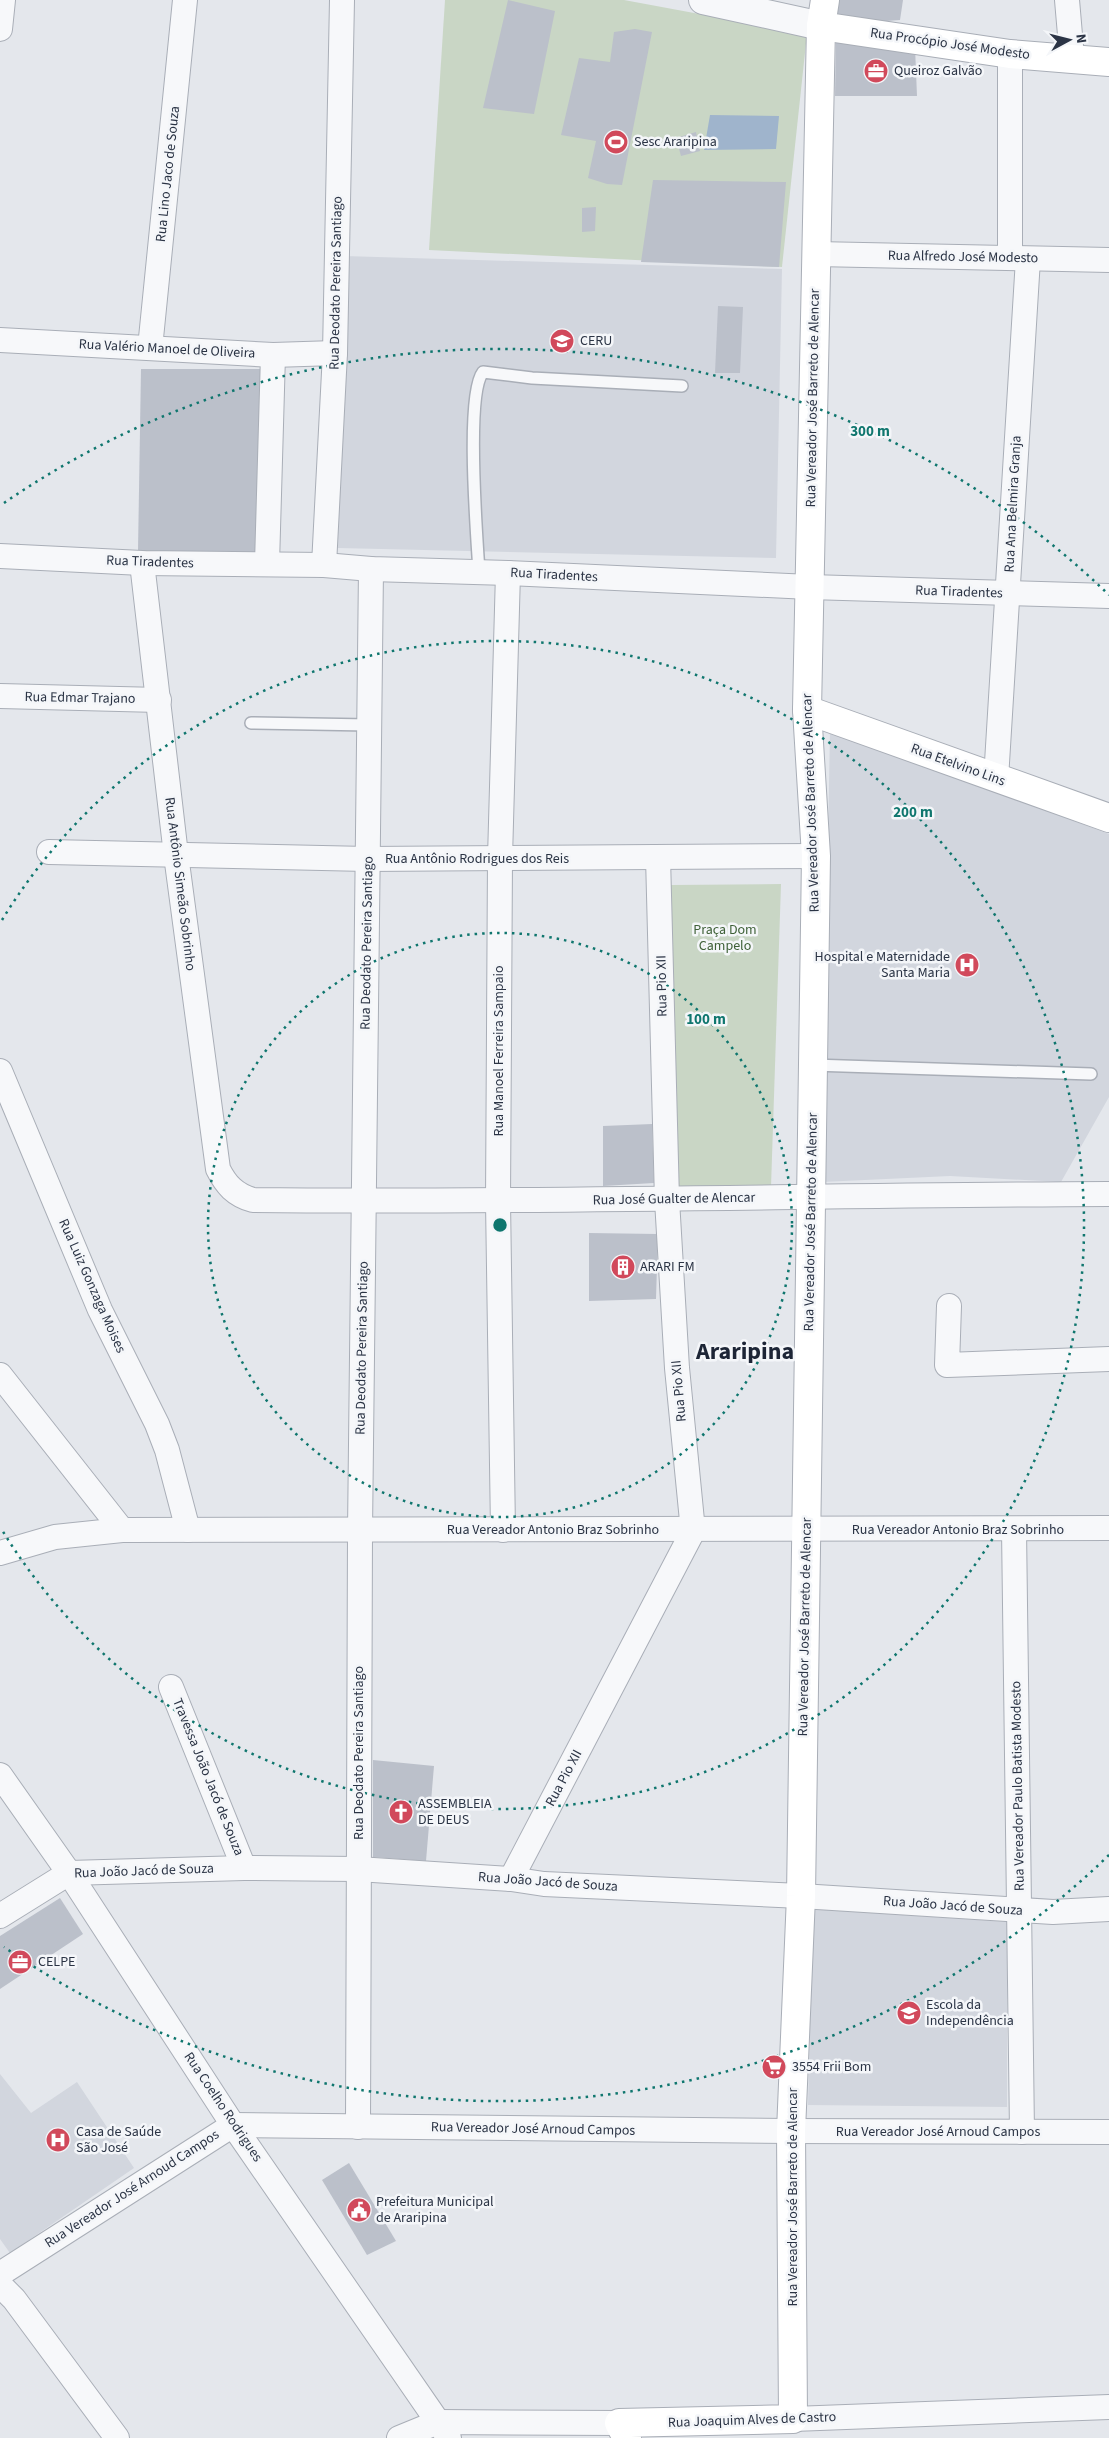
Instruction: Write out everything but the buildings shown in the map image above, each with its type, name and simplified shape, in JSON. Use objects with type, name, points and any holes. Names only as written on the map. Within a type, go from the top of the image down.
[{"type":"main road","name":"Rua Procópio José Modesto","points":[[821,9],[1010,54],[1109,62]]},
{"type":"main road","name":"Rua Vereador José Barreto de Alencar","points":[[793,2420],[791,2131],[801,1896],[816,856],[807,710],[821,9]]},
{"type":"main road","name":"Rua Etelvino Lins","points":[[807,710],[1109,818]]},
{"type":"main road","name":"Rua Joaquim Alves de Castro","points":[[623,2431],[793,2420]]},
{"type":"street","points":[[0,29],[3,0]]},
{"type":"street","name":"Rua Lino Jaco de Souza","points":[[150,348],[185,0]]},
{"type":"street","name":"Rua Deodato Pereira Santiago","points":[[324,565],[335,353],[342,0]]},
{"type":"street","points":[[703,0],[821,9]]},
{"type":"street","points":[[1067,0],[1072,58]]},
{"type":"street","name":"Rua Ana Belmira Granja","points":[[996,779],[1008,593],[1019,258],[1010,54]]},
{"type":"street","name":"Rua Alfredo José Modesto","points":[[816,254],[1109,260]]},
{"type":"street","name":"Rua Valério Manoel de Oliveira","points":[[0,340],[273,355],[335,353]]},
{"type":"street","points":[[267,564],[273,355]]},
{"type":"street","name":"Rua Tiradentes","points":[[0,556],[142,563],[324,565],[371,569],[508,573],[810,587],[1109,596]]},
{"type":"street","name":"Rua Antônio Simeão Sobrinho","points":[[142,563],[176,855],[218,1169],[226,1184],[240,1196]]},
{"type":"street","name":"Rua Deodato Pereira Santiago","points":[[358,2127],[360,1532],[371,569]]},
{"type":"street","name":"Rua Manoel Ferreira Sampaio","points":[[503,1530],[498,1202],[500,858],[508,573]]},
{"type":"street","name":"Rua Edmar Trajano","points":[[0,696],[159,700]]},
{"type":"street","name":"Rua Antônio Rodrigues dos Reis","points":[[49,852],[367,859],[816,856]]},
{"type":"street","name":"Rua Pio XII","points":[[511,1879],[693,1530],[676,1368],[667,1200],[658,857]]},
{"type":"street","name":"Rua Luiz Gonzaga Moises","points":[[0,1071],[100,1310],[157,1424],[167,1450],[188,1530]]},
{"type":"street","name":"Rua José Gualter de Alencar","points":[[240,1196],[253,1200],[498,1202],[1109,1194]]},
{"type":"street","points":[[949,1306],[947,1365],[1109,1359]]},
{"type":"street","points":[[0,1375],[122,1530]]},
{"type":"street","name":"Rua Vereador Antonio Braz Sobrinho","points":[[0,1553],[55,1537],[122,1530],[360,1532],[1109,1528]]},
{"type":"street","name":"Rua Vereador Paulo Batista Modesto","points":[[1014,1529],[1022,2132]]},
{"type":"street","name":"Travessa João Jacó de Souza","points":[[171,1686],[244,1868]]},
{"type":"street","name":"Rua Coelho Rodrigues","points":[[0,1775],[69,1873],[233,2124],[443,2430]]},
{"type":"street","name":"Rua João Jacó de Souza","points":[[0,1916],[69,1873],[244,1868],[358,1868],[511,1879],[544,1884],[801,1896],[1053,1912],[1109,1909]]},
{"type":"street","name":"Rua Vereador José Arnoud Campos","points":[[3,2279],[233,2124],[791,2131],[1109,2132]]},
{"type":"street","points":[[3,2279],[117,2438]]},
{"type":"street","name":"Rua Joaquim Alves de Castro","points":[[793,2420],[1109,2407]]},
{"type":"street","name":"Rua Joaquim Alves de Castro","points":[[399,2438],[443,2430],[623,2431]]},
{"type":"lane","points":[[478,572],[473,440],[479,382],[483,372],[532,378],[682,386]]},
{"type":"lane","points":[[251,723],[369,725]]},
{"type":"lane","points":[[813,1065],[1091,1074]]},
{"type":"shaded area","name":"CERU","points":[[344,256],[782,269],[776,558],[338,548]]},
{"type":"shaded area","name":"Hospital e Maternidade Santa Maria","points":[[830,730],[1109,834],[1109,1097],[1061,1182],[950,1176],[822,1182]]},
{"type":"shaded area","name":"Escola da Independência","points":[[813,1909],[1007,1922],[1007,2107],[808,2105]]},
{"type":"shaded area","name":"Casa de Saúde São José","points":[[0,2074],[31,2113],[77,2082],[134,2168],[10,2253],[0,2239]]},
{"type":"green space","name":"Sesc Araripina","points":[[445,0],[624,0],[807,34],[782,267],[429,250]]},
{"type":"green space","name":"Praça Dom Campelo","points":[[781,884],[771,1187],[679,1188],[671,885]]},
{"type":"water","points":[[710,115],[779,116],[776,149],[704,150]]},
{"type":"place","name":"Queiroz Galvão","points":[[876,71]]},
{"type":"place","name":"Sesc Araripina","points":[[616,142]]},
{"type":"place","name":"CERU","points":[[562,341]]},
{"type":"place","name":"Hospital e Maternidade Santa Maria","points":[[967,965]]},
{"type":"place","name":"ARARI FM","points":[[623,1267]]},
{"type":"place","name":"ASSEMBLEIA DE DEUS","points":[[401,1812]]},
{"type":"place","name":"CELPE","points":[[20,1962]]},
{"type":"place","name":"Escola da Independência","points":[[909,2013]]},
{"type":"place","name":"3554 Frii Bom","points":[[774,2067]]},
{"type":"place","name":"Casa de Saúde São José","points":[[58,2140]]},
{"type":"place","name":"Prefeitura Municipal de Araripina","points":[[359,2210]]},
{"type":"district","name":"Araripina","points":[[745,1351]]}]
